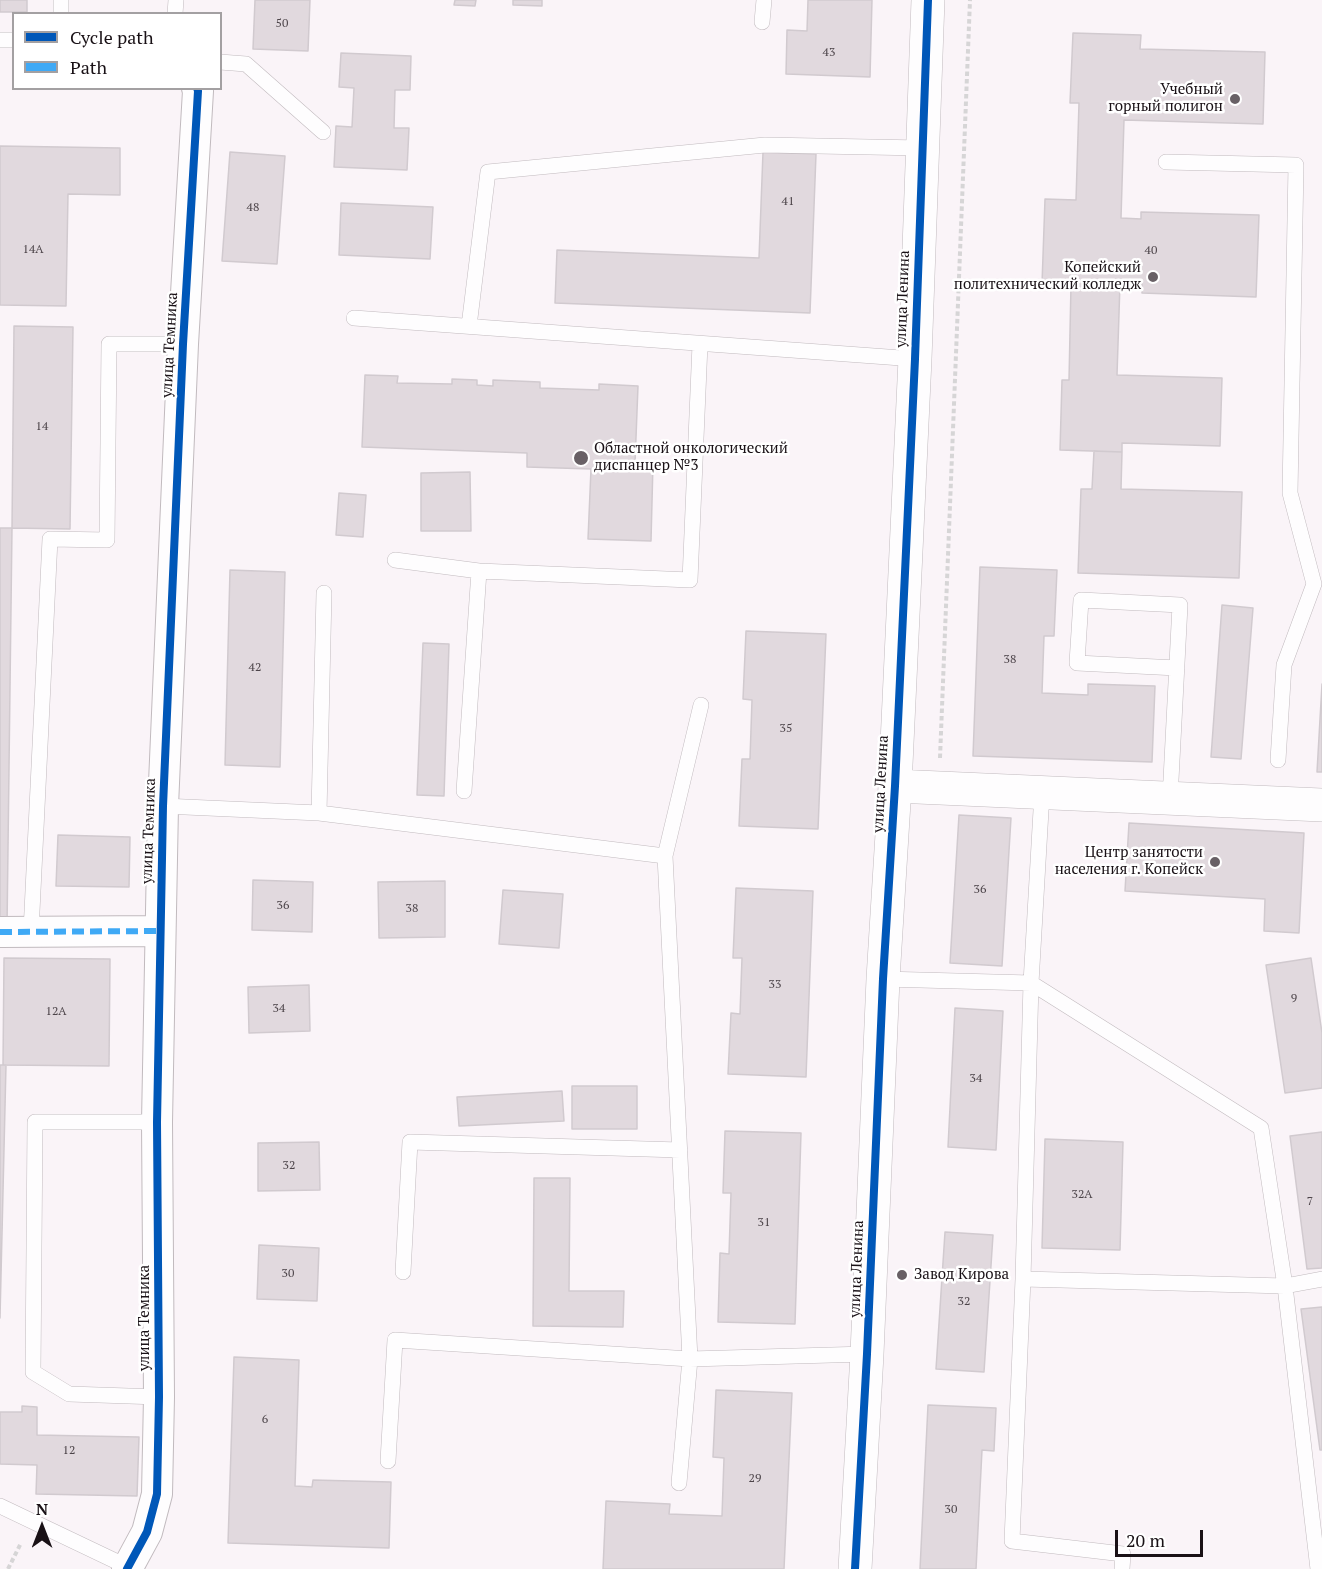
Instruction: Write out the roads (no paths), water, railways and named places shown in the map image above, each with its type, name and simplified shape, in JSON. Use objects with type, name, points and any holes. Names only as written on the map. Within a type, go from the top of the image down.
[{"type":"street","name":"улица Ленина","points":[[855,1569],[915,359],[928,0]]},
{"type":"street","name":"улица Темника","points":[[127,1568],[147,1532],[157,1494],[159,1397],[157,1122],[163,806],[183,344],[197,90]]},
{"type":"street","points":[[895,786],[1322,805]]},
{"type":"street","points":[[0,932],[160,931]]},
{"type":"lane","points":[[762,22],[764,0]]},
{"type":"lane","points":[[222,62],[246,64],[322,132]]},
{"type":"lane","points":[[470,326],[488,172],[765,145],[922,148]]},
{"type":"lane","points":[[1166,162],[1296,165],[1290,494],[1318,584],[1284,664],[1278,760]]},
{"type":"lane","points":[[354,318],[915,359]]},
{"type":"lane","points":[[31,932],[50,539],[107,540],[109,344],[183,344]]},
{"type":"lane","points":[[395,560],[479,571],[690,580],[700,344]]},
{"type":"lane","points":[[464,791],[479,571]]},
{"type":"lane","points":[[319,813],[324,592]]},
{"type":"lane","points":[[1170,799],[1177,668],[1180,605],[1081,600],[1077,663],[1177,668]]},
{"type":"lane","points":[[680,1483],[690,1359],[665,856],[701,705]]},
{"type":"lane","points":[[1042,793],[1031,983],[1023,1279],[1012,1541],[1123,1554],[1122,1569]]},
{"type":"lane","points":[[163,806],[319,813],[665,856]]},
{"type":"lane","points":[[883,979],[1031,983],[1261,1128],[1285,1286],[1318,1569]]},
{"type":"lane","points":[[157,1122],[35,1122],[33,1372],[69,1394],[159,1397]]},
{"type":"lane","points":[[403,1272],[410,1142],[680,1150]]},
{"type":"lane","points":[[1023,1279],[1285,1286],[1322,1279]]},
{"type":"lane","points":[[387,1461],[395,1340],[690,1359],[867,1354]]},
{"type":"lane","points":[[0,1506],[127,1568]]},
{"type":"place","name":"Учебный горный полигон","points":[[1235,99]]},
{"type":"place","name":"Копейский политехнический колледж","points":[[1153,277]]},
{"type":"place","name":"Областной онкологический диспанцер №3","points":[[581,458]]},
{"type":"place","name":"Центр занятости населения г. Копейск","points":[[1215,862]]},
{"type":"place","name":"Завод Кирова","points":[[902,1275]]}]
